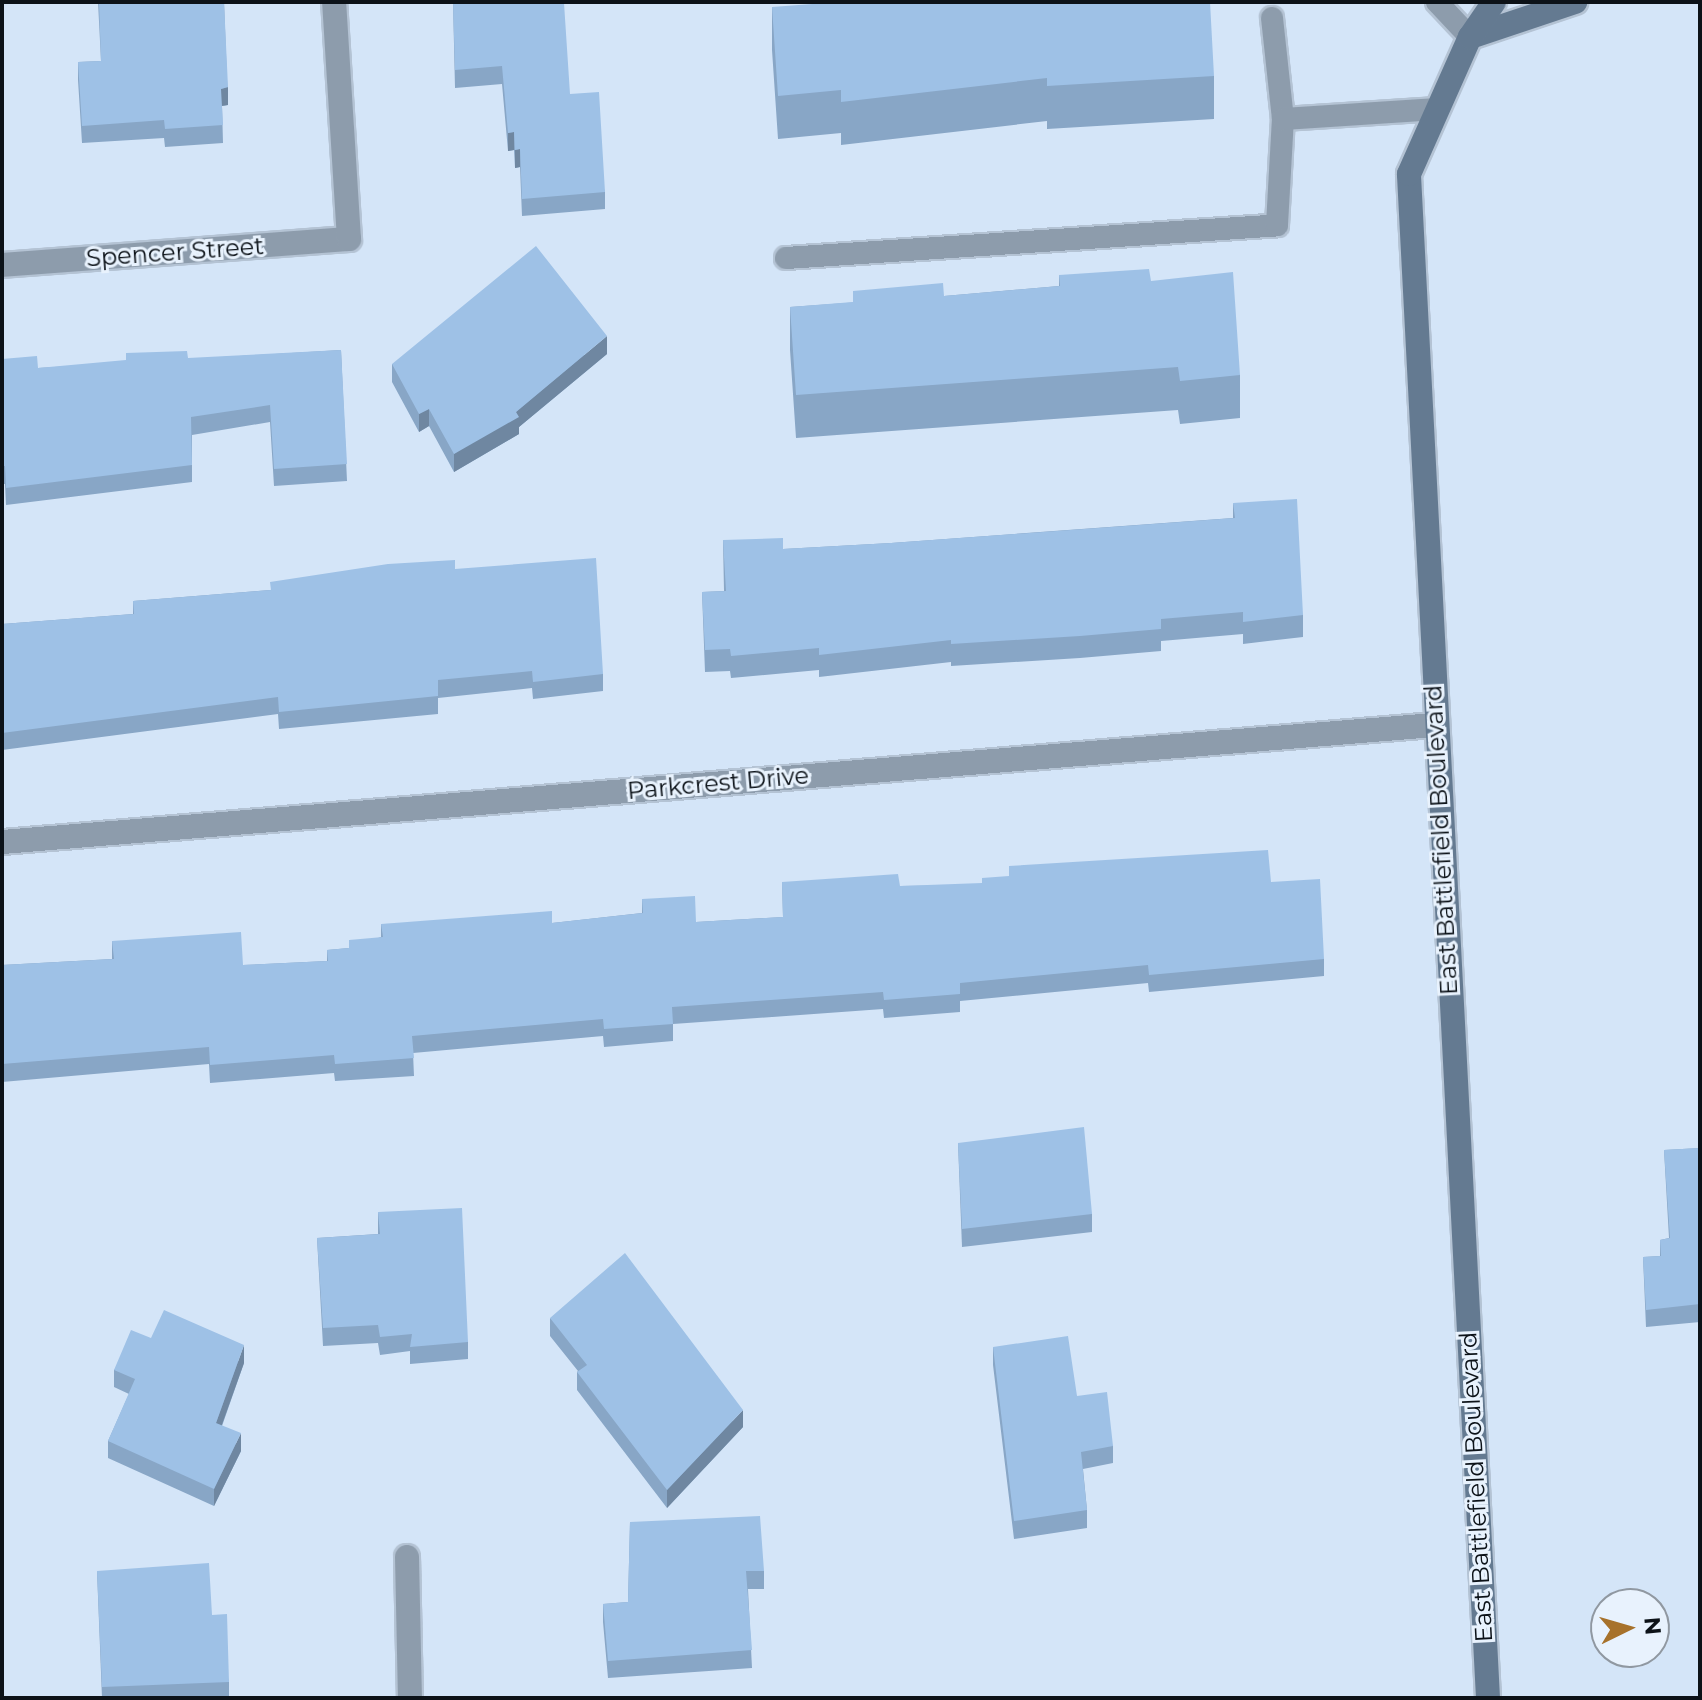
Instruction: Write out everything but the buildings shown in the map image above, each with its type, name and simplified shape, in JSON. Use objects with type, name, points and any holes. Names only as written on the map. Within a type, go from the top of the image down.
[{"type":"street","name":"Spencer Street","points":[[2,265],[349,239],[334,2]]},
{"type":"street","name":"East Battlefield Boulevard","points":[[1488,1698],[1435,725],[1409,174],[1470,37],[1494,2]]},
{"type":"street","points":[[1470,37],[1575,2]]},
{"type":"street","name":"Parkcrest Drive","points":[[2,842],[1435,725]]},
{"type":"street","points":[[407,1557],[410,1698]]},
{"type":"lane","points":[[1437,2],[1470,37]]},
{"type":"lane","points":[[786,258],[1277,225],[1283,119],[1272,18]]},
{"type":"lane","points":[[1283,119],[1438,109]]}]
